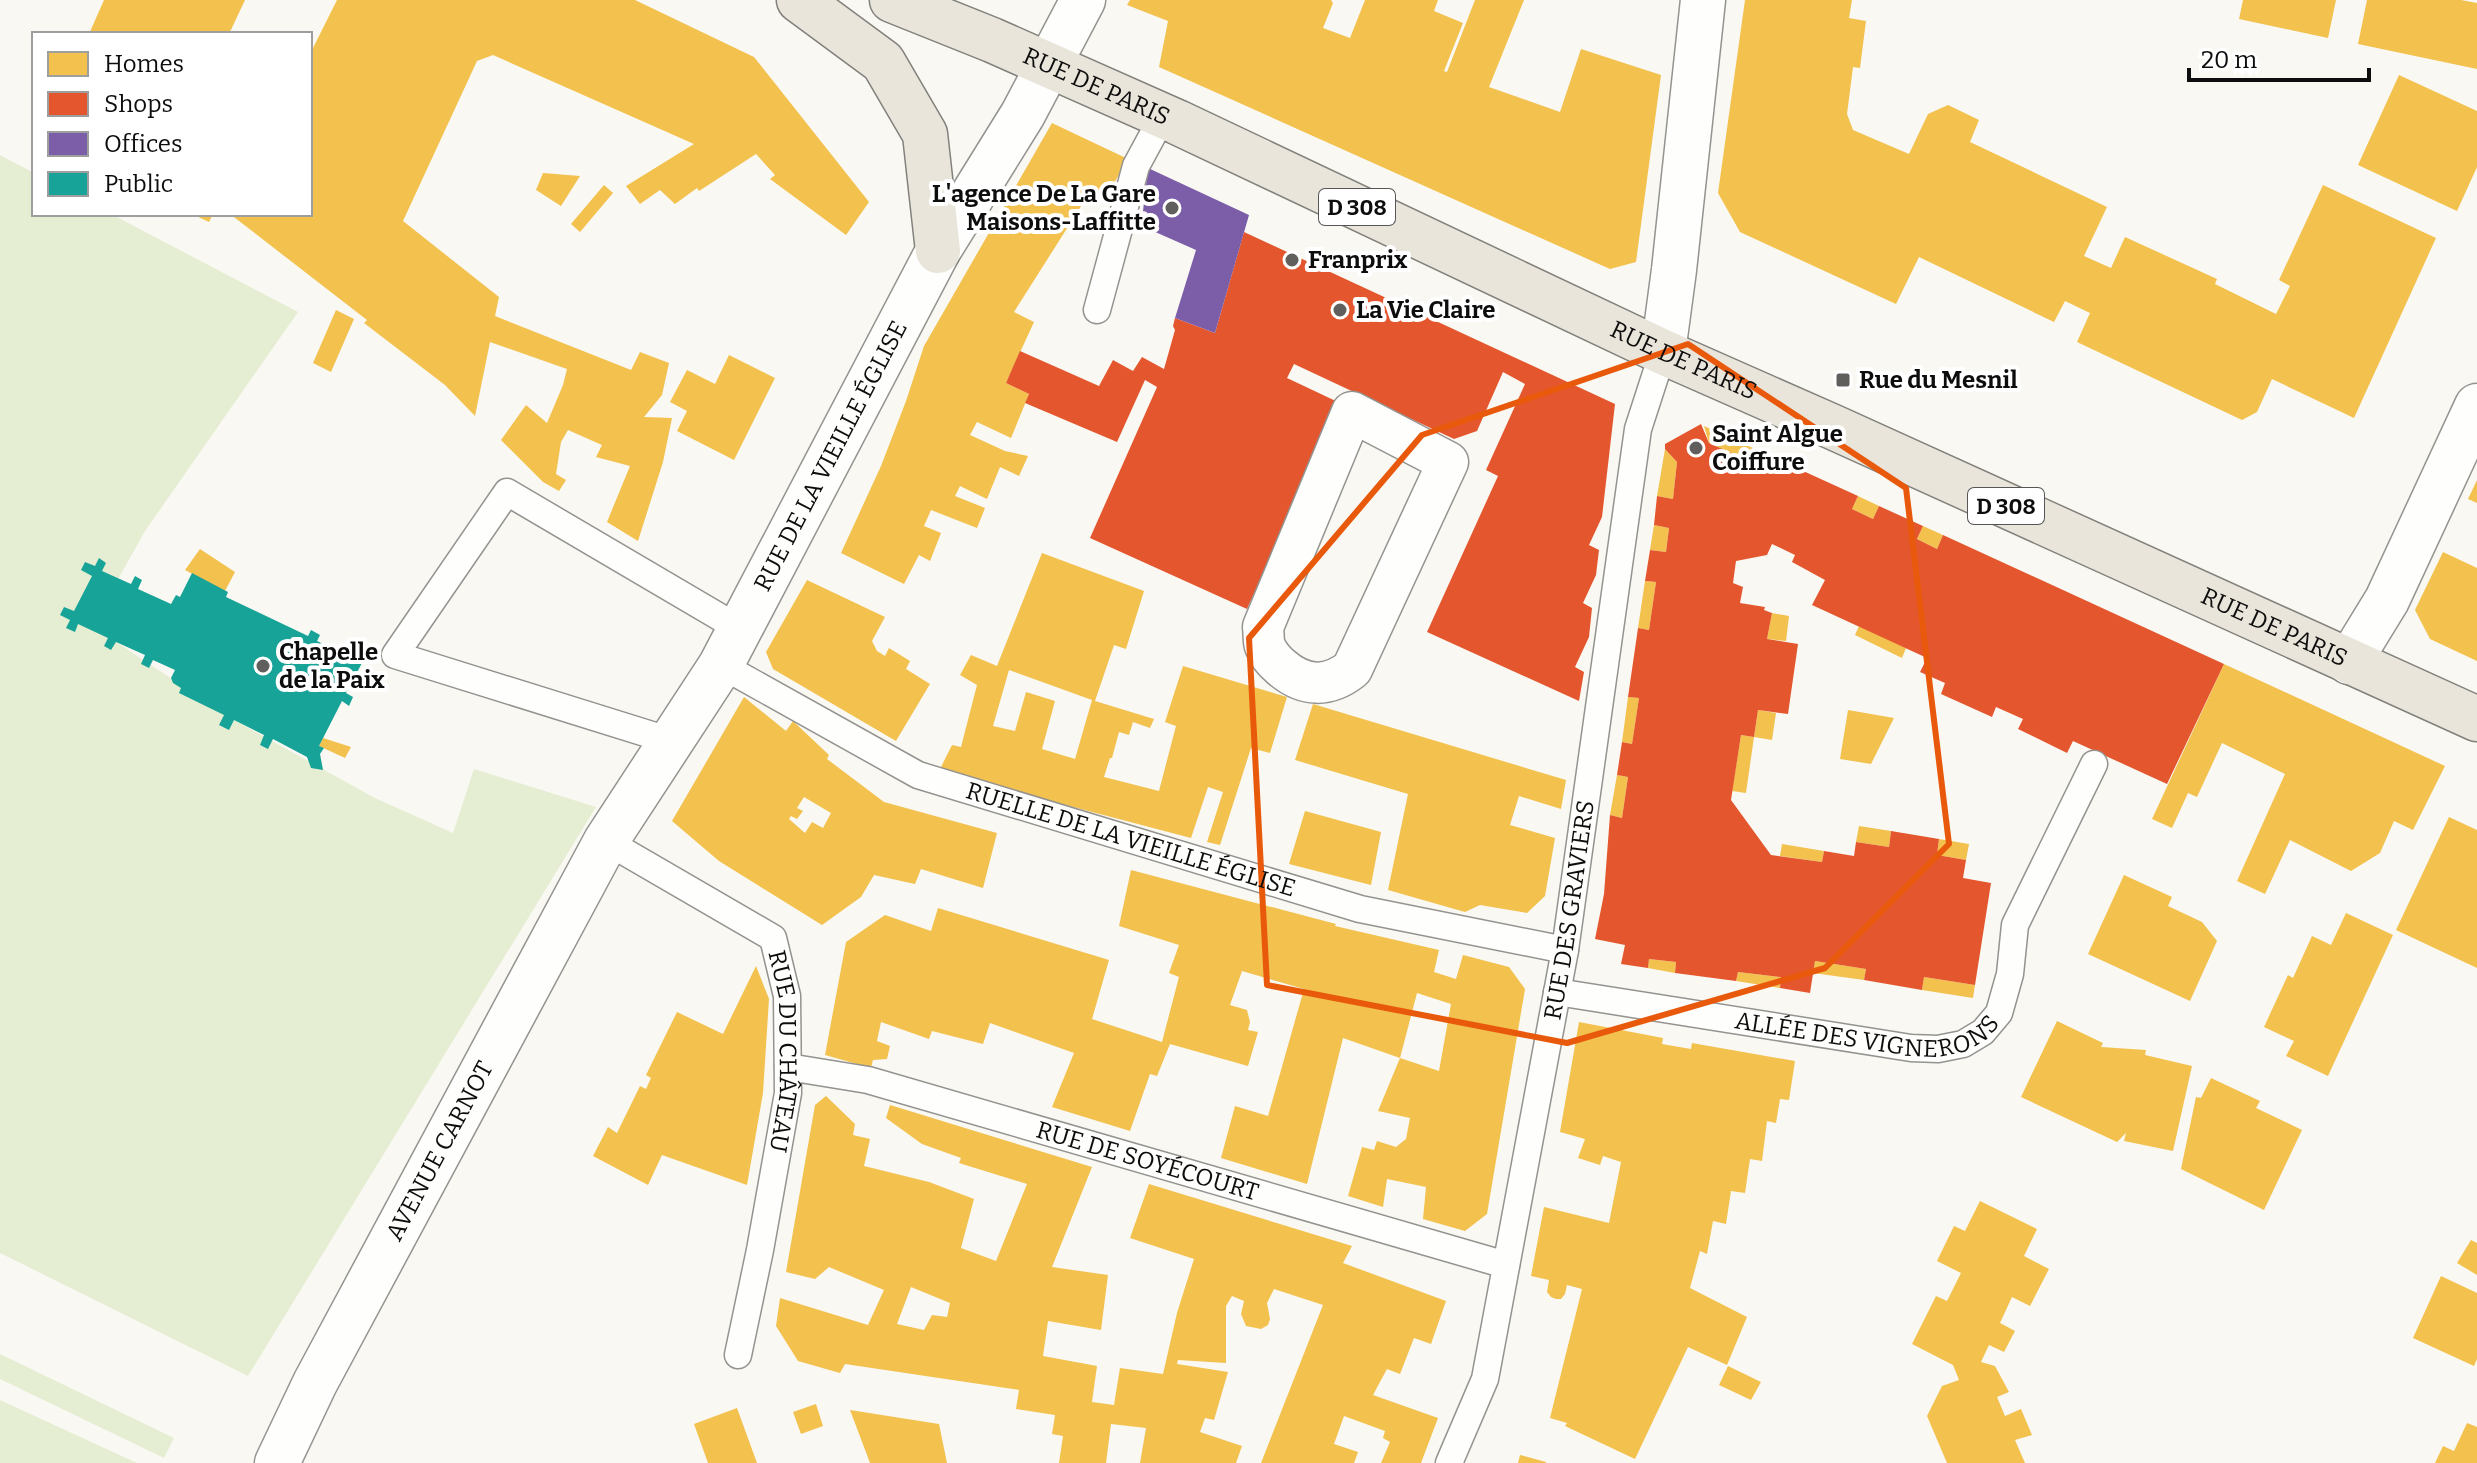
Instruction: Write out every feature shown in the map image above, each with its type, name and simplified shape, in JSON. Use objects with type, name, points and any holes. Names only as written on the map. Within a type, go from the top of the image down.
[{"type":"main road","points":[[799,0],[883,62],[925,134],[938,251]]},
{"type":"main road","name":"RUE DE PARIS","points":[[892,0],[992,40],[1163,116],[1663,352],[2477,719]]},
{"type":"street","points":[[1049,66],[1083,0]]},
{"type":"street","points":[[1663,352],[1703,0]]},
{"type":"street","name":"RUE DE LA VIEILLE ÉGLISE","points":[[606,841],[730,647],[938,251],[1023,114],[1049,66]]},
{"type":"street","points":[[2349,662],[2387,600],[2477,406]]},
{"type":"street","points":[[1352,412],[1448,462],[1352,669],[1341,678],[1325,684],[1304,682],[1276,662],[1265,645],[1263,627],[1352,412]]},
{"type":"street","name":"AVENUE CARNOT","points":[[277,1463],[323,1369],[606,841]]},
{"type":"lane","points":[[1097,310],[1136,166],[1163,116]]},
{"type":"lane","name":"RUE DES GRAVIERS","points":[[1449,1463],[1485,1379],[1565,950],[1638,429],[1663,352]]},
{"type":"lane","name":"RUELLE DE LA VIEILLE ÉGLISE","points":[[671,741],[395,655],[507,492],[918,775],[1360,909],[1565,950]]},
{"type":"lane","name":"ALLÉE DES VIGNERONS","points":[[1557,992],[1911,1048],[1938,1049],[1963,1044],[1983,1032],[1999,1013],[2010,974],[2015,925],[2094,764]]},
{"type":"lane","name":"RUE DU CHÂTEAU","points":[[606,841],[773,938],[787,996],[788,1093],[738,1355]]},
{"type":"lane","name":"RUE DE SOYÉCOURT","points":[[788,1067],[868,1080],[1506,1265]]},
{"type":"highlighted area","points":[[1688,344],[1906,488],[1949,844],[1825,968],[1567,1043],[1267,985],[1249,638],[1422,435]]},
{"type":"green space","points":[[0,155],[32,172],[32,216],[115,216],[298,312],[145,531],[92,626],[234,720],[375,798],[453,833],[474,769],[596,807],[248,1376],[0,1253]]},
{"type":"green space","points":[[0,1354],[174,1438],[164,1458],[0,1379]]},
{"type":"green space","points":[[0,1400],[137,1463],[0,1463]]},
{"type":"building: Homes","points":[[104,0],[245,0],[230,32],[90,32]]},
{"type":"building: Homes","points":[[337,0],[635,0],[754,57],[869,202],[846,235],[770,179],[775,175],[756,154],[675,204],[660,190],[640,204],[626,186],[694,144],[493,55],[477,61],[403,221],[499,297],[495,316],[631,370],[640,352],[669,363],[662,395],[644,417],[672,418],[663,462],[638,541],[607,522],[630,466],[596,457],[602,445],[568,430],[561,442],[556,474],[566,480],[559,491],[543,482],[501,440],[526,405],[547,423],[567,369],[490,342],[475,416],[445,385],[364,323],[367,320],[233,216],[312,216],[312,50]]},
{"type":"building: Homes","points":[[1130,0],[1331,0],[1333,3],[1323,28],[1350,38],[1365,0],[1438,0],[1434,11],[1463,23],[1444,71],[1447,72],[1475,0],[1524,0],[1489,87],[1560,112],[1581,49],[1661,75],[1636,262],[1610,269],[1159,67],[1168,21],[1127,5]]},
{"type":"building: Homes","points":[[1745,0],[1852,0],[1849,18],[1866,21],[1860,68],[1853,67],[1847,114],[1853,130],[1909,154],[1928,114],[1948,105],[1979,120],[1970,142],[2107,207],[2084,256],[2111,268],[2125,237],[2217,279],[2215,284],[2276,314],[2290,286],[2279,280],[2323,185],[2436,238],[2354,418],[2272,379],[2257,412],[2242,420],[2077,342],[2090,313],[2065,301],[2054,322],[1919,257],[1896,304],[1740,232],[1718,193]]},
{"type":"building: Homes","points":[[2243,0],[2336,0],[2328,38],[2239,19]]},
{"type":"building: Homes","points":[[2367,0],[2461,0],[2477,3],[2477,69],[2358,44]]},
{"type":"building: Homes","points":[[2399,75],[2477,111],[2477,167],[2457,211],[2358,165]]},
{"type":"building: Homes","points":[[1052,123],[1128,159],[1105,199],[1090,192],[1014,312],[1034,322],[1006,383],[1029,394],[1011,438],[977,422],[970,435],[1005,451],[1028,456],[1019,476],[1000,467],[987,499],[960,486],[955,496],[985,508],[977,528],[931,510],[924,526],[941,533],[930,561],[919,555],[904,584],[841,553],[881,466],[924,346]]},
{"type":"building: Homes","points":[[543,173],[580,176],[561,206],[536,190]]},
{"type":"building: Homes","points":[[604,185],[613,193],[580,232],[571,224]]},
{"type":"building: Homes","points":[[196,216],[212,216],[209,222]]},
{"type":"building: Homes","points":[[336,310],[354,319],[331,372],[313,363]]},
{"type":"building: Homes","points":[[729,355],[775,378],[734,460],[677,431],[687,411],[670,402],[687,370],[715,384]]},
{"type":"building: Homes","points":[[1704,426],[1755,449],[1749,461],[1709,443]]},
{"type":"building: Homes","points":[[1665,449],[1677,462],[1673,499],[1657,496]]},
{"type":"building: Homes","points":[[2477,480],[2477,503],[2468,499]]},
{"type":"building: Homes","points":[[1858,496],[1879,506],[1873,519],[1852,509]]},
{"type":"building: Homes","points":[[1654,525],[1669,528],[1666,552],[1650,550]]},
{"type":"building: Homes","points":[[1923,526],[1943,535],[1937,549],[1917,539]]},
{"type":"building: Homes","points":[[200,549],[235,572],[225,591],[185,570]]},
{"type":"building: Homes","points":[[2443,552],[2477,568],[2477,661],[2430,639],[2415,610]]},
{"type":"building: Homes","points":[[1042,553],[1144,591],[1126,649],[1114,645],[1095,701],[1154,719],[1150,728],[1133,722],[1129,735],[1119,732],[1104,777],[1159,791],[1176,726],[1165,722],[1183,666],[1287,697],[1270,753],[1251,748],[1220,845],[1207,842],[1223,792],[1208,787],[1191,838],[955,776],[941,767],[952,745],[961,747],[977,685],[960,675],[971,655],[997,666]],"holes":[[[1009,670],[1092,700],[1075,759],[1042,749],[1055,701],[1026,692],[1015,731],[993,726]]]},
{"type":"building: Homes","points":[[807,580],[885,617],[872,641],[877,651],[885,656],[889,648],[910,661],[906,669],[930,684],[896,741],[773,669],[766,652]]},
{"type":"building: Homes","points":[[1645,581],[1656,582],[1649,630],[1638,628]]},
{"type":"building: Homes","points":[[1772,613],[1789,616],[1786,641],[1767,639]]},
{"type":"building: Homes","points":[[1859,626],[1906,648],[1902,658],[1855,635]]},
{"type":"building: Homes","points":[[2224,664],[2445,766],[2413,830],[2394,821],[2380,853],[2351,871],[2290,840],[2265,894],[2237,881],[2285,774],[2222,743],[2197,797],[2188,793],[2172,828],[2152,819]]},
{"type":"building: Homes","points":[[744,697],[786,731],[793,721],[829,755],[827,759],[884,802],[997,833],[983,888],[921,869],[915,884],[874,875],[861,897],[822,925],[719,861],[672,821]],"holes":[[[804,797],[831,813],[823,828],[812,822],[805,833],[789,819],[791,816],[797,819],[803,811],[797,808]]]},
{"type":"building: Homes","points":[[1628,697],[1639,698],[1632,744],[1622,742]]},
{"type":"building: Homes","points":[[1313,704],[1566,780],[1561,809],[1519,796],[1510,825],[1555,838],[1545,896],[1527,913],[1480,905],[1465,912],[1388,890],[1408,794],[1295,760]]},
{"type":"building: Homes","points":[[1758,710],[1776,713],[1772,740],[1754,737]]},
{"type":"building: Homes","points":[[1848,710],[1894,718],[1871,764],[1840,759]]},
{"type":"building: Homes","points":[[1741,735],[1754,737],[1746,793],[1732,791]]},
{"type":"building: Homes","points":[[323,738],[351,747],[345,758],[319,746]]},
{"type":"building: Homes","points":[[1617,775],[1628,777],[1622,818],[1610,815]]},
{"type":"building: Homes","points":[[1305,811],[1381,832],[1371,885],[1289,864]]},
{"type":"building: Homes","points":[[2449,817],[2477,830],[2477,968],[2396,930]]},
{"type":"building: Homes","points":[[1859,826],[1891,831],[1889,847],[1856,842]]},
{"type":"building: Homes","points":[[1939,839],[1969,844],[1966,860],[1937,855]]},
{"type":"building: Homes","points":[[1782,844],[1824,851],[1822,862],[1780,856]]},
{"type":"building: Homes","points":[[1131,870],[1335,926],[1439,950],[1434,972],[1456,979],[1463,955],[1509,967],[1525,989],[1487,1214],[1465,1231],[1423,1219],[1426,1187],[1387,1179],[1383,1207],[1348,1196],[1362,1147],[1374,1150],[1377,1141],[1396,1147],[1406,1139],[1410,1118],[1378,1111],[1400,1058],[1343,1038],[1307,1184],[1221,1158],[1235,1106],[1268,1116],[1304,989],[1242,971],[1230,1005],[1247,1010],[1248,1030],[1258,1032],[1248,1066],[1170,1044],[1157,1076],[1150,1074],[1130,1131],[1052,1107],[1074,1053],[990,1023],[983,1044],[932,1031],[929,1039],[881,1022],[877,1041],[890,1046],[887,1059],[873,1060],[871,1068],[825,1055],[846,942],[885,915],[931,931],[938,908],[1109,960],[1092,1019],[1162,1042],[1179,977],[1169,973],[1179,945],[1119,926]],"holes":[[[1417,993],[1451,1004],[1439,1071],[1400,1058]]]},
{"type":"building: Homes","points":[[2124,875],[2172,897],[2168,906],[2202,922],[2217,941],[2190,1001],[2088,954]]},
{"type":"building: Homes","points":[[2346,913],[2393,935],[2328,1076],[2286,1056],[2294,1041],[2264,1027],[2288,975],[2293,978],[2312,936],[2331,945]]},
{"type":"building: Homes","points":[[1649,959],[1676,962],[1675,973],[1648,968]]},
{"type":"building: Homes","points":[[1815,961],[1866,969],[1864,980],[1813,973]]},
{"type":"building: Homes","points":[[756,966],[769,999],[763,1093],[747,1185],[662,1155],[648,1185],[593,1156],[608,1127],[617,1133],[640,1086],[646,1089],[651,1078],[646,1075],[677,1012],[723,1034]]},
{"type":"building: Homes","points":[[1738,972],[1781,977],[1780,988],[1736,981]]},
{"type":"building: Homes","points":[[1924,977],[1975,985],[1973,998],[1922,990]]},
{"type":"building: Homes","points":[[2057,1021],[2103,1043],[2101,1047],[2146,1050],[2145,1055],[2192,1066],[2173,1151],[2124,1141],[2126,1133],[2117,1142],[2021,1097]]},
{"type":"building: Homes","points":[[1579,1022],[1663,1038],[1662,1044],[1691,1049],[1692,1043],[1795,1061],[1789,1100],[1780,1099],[1776,1123],[1767,1121],[1762,1161],[1750,1159],[1745,1193],[1731,1191],[1726,1224],[1713,1221],[1707,1254],[1700,1251],[1690,1288],[1747,1317],[1727,1365],[1688,1347],[1635,1459],[1565,1426],[1567,1423],[1550,1418],[1582,1289],[1567,1285],[1565,1294],[1561,1299],[1556,1299],[1547,1292],[1549,1280],[1531,1276],[1544,1207],[1609,1223],[1621,1162],[1603,1156],[1600,1165],[1578,1158],[1585,1139],[1560,1132]]},
{"type":"building: Homes","points":[[2211,1078],[2260,1101],[2256,1108],[2302,1130],[2264,1210],[2181,1169],[2196,1097],[2201,1098]]},
{"type":"building: Homes","points":[[826,1096],[855,1124],[853,1135],[870,1139],[864,1166],[929,1182],[974,1199],[961,1248],[996,1261],[1027,1184],[959,1163],[961,1158],[922,1144],[886,1118],[890,1105],[1092,1167],[1052,1267],[1108,1275],[1101,1330],[1048,1321],[1043,1356],[1097,1366],[1092,1402],[1114,1405],[1120,1368],[1163,1374],[1194,1259],[1130,1238],[1149,1184],[1352,1246],[1343,1263],[1446,1301],[1431,1344],[1414,1338],[1400,1374],[1387,1369],[1373,1395],[1438,1418],[1421,1463],[1381,1463],[1390,1442],[1383,1438],[1385,1431],[1344,1416],[1334,1444],[1358,1452],[1354,1463],[1261,1463],[1323,1305],[1274,1289],[1267,1303],[1270,1319],[1268,1325],[1261,1329],[1246,1326],[1241,1314],[1244,1301],[1232,1296],[1226,1306],[1226,1363],[1178,1360],[1177,1364],[1228,1372],[1214,1420],[1205,1418],[1200,1432],[1242,1446],[1236,1463],[1140,1463],[1146,1428],[1111,1424],[1106,1463],[1059,1463],[1063,1436],[1052,1434],[1055,1415],[1016,1409],[1019,1390],[845,1364],[840,1373],[798,1361],[776,1326],[780,1298],[868,1325],[884,1290],[829,1267],[815,1279],[786,1272],[815,1105]],"holes":[[[911,1287],[950,1303],[947,1317],[932,1315],[924,1330],[897,1324]]]},
{"type":"building: Homes","points":[[1980,1201],[2037,1229],[2024,1256],[2049,1269],[2030,1306],[2012,1297],[2000,1323],[2015,1331],[2004,1352],[1989,1345],[1981,1362],[1995,1366],[2009,1392],[1997,1397],[2005,1416],[2021,1409],[2032,1435],[2015,1440],[2025,1463],[1947,1463],[1927,1416],[1942,1386],[1959,1380],[1953,1365],[1912,1344],[1936,1296],[1947,1301],[1961,1273],[1937,1261],[1954,1226],[1965,1231]]},
{"type":"building: Homes","points":[[2471,1240],[2477,1243],[2477,1275],[2457,1263]]},
{"type":"building: Homes","points":[[2441,1276],[2477,1293],[2477,1359],[2474,1366],[2413,1338]]},
{"type":"building: Homes","points":[[1728,1366],[1761,1382],[1751,1400],[1719,1385]]},
{"type":"building: Homes","points":[[816,1404],[823,1426],[801,1434],[793,1412]]},
{"type":"building: Homes","points":[[737,1408],[757,1463],[708,1463],[694,1424]]},
{"type":"building: Homes","points":[[850,1410],[939,1424],[947,1463],[870,1463]]},
{"type":"building: Homes","points":[[2467,1423],[2477,1427],[2477,1463],[2435,1463],[2443,1446],[2454,1451]]},
{"type":"building: Homes","points":[[1520,1455],[1546,1462],[1546,1463],[1518,1463]]},
{"type":"building: Shops","points":[[1244,232],[1615,404],[1602,517],[1589,545],[1599,550],[1596,575],[1583,603],[1592,608],[1589,637],[1575,667],[1584,672],[1579,701],[1427,632],[1498,476],[1486,470],[1525,384],[1503,372],[1477,431],[1454,439],[1294,364],[1287,378],[1340,403],[1247,609],[1090,538],[1157,387],[1145,380],[1117,442],[1025,403],[1029,394],[1006,383],[1020,351],[1099,386],[1113,360],[1133,371],[1142,357],[1164,369],[1175,330],[1175,318],[1215,333]]},
{"type":"building: Shops","points":[[1701,424],[1709,443],[1749,461],[1755,449],[1858,496],[1852,509],[1873,519],[1879,506],[1923,526],[1917,539],[1937,549],[1943,535],[2224,664],[2167,784],[2073,741],[2067,753],[2018,729],[2023,719],[1996,707],[1992,717],[1941,694],[1945,683],[1920,672],[1927,658],[1812,605],[1825,580],[1792,562],[1795,555],[1772,544],[1767,555],[1736,561],[1733,583],[1743,587],[1740,603],[1765,607],[1764,610],[1772,613],[1767,639],[1798,644],[1788,714],[1758,710],[1754,737],[1741,735],[1731,800],[1771,855],[1822,862],[1824,851],[1854,856],[1856,842],[1889,847],[1891,831],[1939,839],[1937,855],[1966,860],[1963,878],[1991,883],[1975,985],[1924,977],[1922,990],[1864,980],[1866,969],[1815,961],[1810,993],[1780,988],[1781,977],[1738,972],[1736,981],[1675,973],[1676,962],[1649,959],[1648,968],[1621,964],[1625,945],[1595,939],[1604,894],[1610,815],[1622,818],[1628,777],[1617,775],[1622,742],[1632,744],[1639,698],[1628,697],[1638,628],[1649,630],[1656,582],[1645,581],[1650,550],[1666,552],[1669,528],[1654,525],[1657,496],[1673,499],[1677,462],[1665,449],[1665,444]]},
{"type":"building: Offices","points":[[1148,168],[1249,215],[1215,333],[1175,318],[1196,250],[1144,227]]},
{"type":"building: Public","name":"Chapelle de la Paix","points":[[99,558],[106,563],[102,571],[131,584],[135,576],[142,580],[138,589],[171,604],[176,595],[180,597],[192,573],[228,592],[226,597],[308,636],[311,630],[320,635],[317,641],[362,663],[346,693],[353,697],[349,706],[342,701],[319,746],[324,748],[320,754],[323,770],[311,768],[307,757],[273,739],[268,749],[260,745],[264,735],[234,720],[229,730],[219,725],[224,715],[179,693],[181,688],[171,678],[175,670],[153,660],[149,668],[141,664],[145,655],[116,642],[111,650],[104,646],[108,638],[78,624],[75,632],[66,628],[70,620],[60,615],[64,607],[74,611],[92,576],[81,570],[85,562],[95,566]]},
{"type":"place","name":"L'agence De La Gare Maisons-Laffitte","points":[[1172,208]]},
{"type":"place","name":"Franprix","points":[[1292,260]]},
{"type":"place","name":"La Vie Claire","points":[[1340,310]]},
{"type":"place","name":"Rue du Mesnil","points":[[1843,380]]},
{"type":"place","name":"Saint Algue Coiffure","points":[[1696,448]]},
{"type":"place","name":"Chapelle de la Paix","points":[[263,666]]}]
